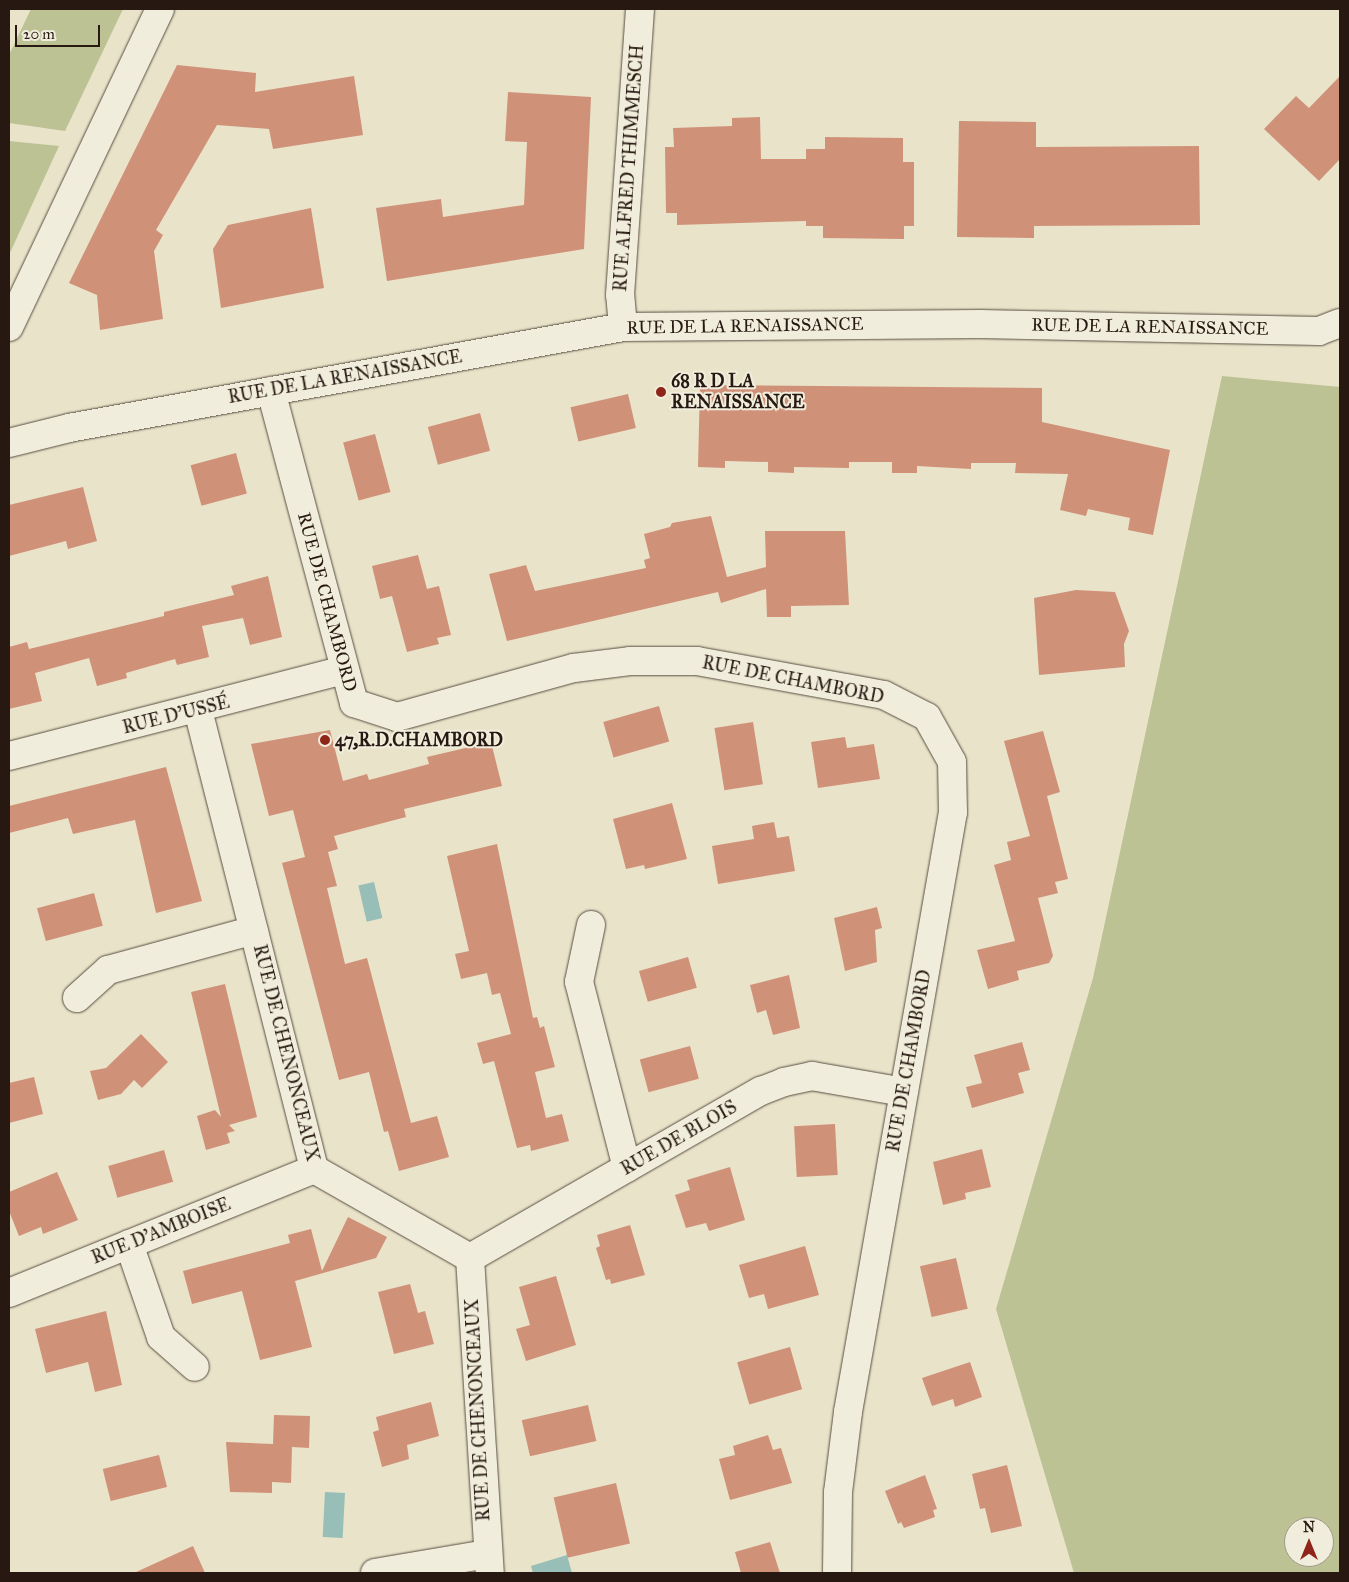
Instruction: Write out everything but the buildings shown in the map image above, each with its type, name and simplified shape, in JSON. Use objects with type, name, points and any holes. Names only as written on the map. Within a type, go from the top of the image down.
[{"type":"street","points":[[9,327],[160,9]]},
{"type":"street","name":"RUE ALFRED THIMMESCH","points":[[623,327],[620,295],[640,9]]},
{"type":"street","name":"RUE DE LA RENAISSANCE","points":[[9,443],[271,391],[623,327],[980,324],[1319,331],[1340,323]]},
{"type":"street","name":"RUE DE CHAMBORD","points":[[271,391],[343,670],[354,703],[397,717],[574,668],[630,660],[697,660],[884,694],[927,717],[952,762],[953,812],[848,1412],[838,1492],[837,1573]]},
{"type":"street","name":"RUE D'USSÉ","points":[[9,756],[198,710],[343,670]]},
{"type":"street","name":"RUE DE CHENONCEAUX","points":[[198,710],[314,1169],[470,1258],[488,1564]]},
{"type":"street","points":[[591,925],[579,982],[627,1168]]},
{"type":"street","points":[[77,998],[108,970],[254,930]]},
{"type":"street","name":"RUE DE BLOIS","points":[[470,1258],[761,1091],[784,1082],[812,1076],[904,1092]]},
{"type":"street","name":"RUE D'AMBOISE","points":[[9,1293],[314,1169]]},
{"type":"street","points":[[129,1244],[161,1337],[195,1367]]},
{"type":"street","points":[[375,1573],[488,1564]]},
{"type":"green space","points":[[31,9],[123,9],[65,131],[9,123],[9,55]]},
{"type":"green space","points":[[9,141],[59,146],[9,255]]},
{"type":"green space","points":[[1222,376],[1340,387],[1340,1573],[1074,1573],[996,1309],[1093,978]]},
{"type":"water","points":[[374,882],[382,918],[367,922],[358,886]]},
{"type":"water","points":[[325,1492],[345,1493],[343,1538],[323,1537]]},
{"type":"water","points":[[567,1555],[572,1573],[533,1573],[531,1566]]},
{"type":"place","name":"68 R D LA RENAISSANCE","points":[[661,392]]},
{"type":"place","name":"47,R.D.CHAMBORD","points":[[325,740]]}]
